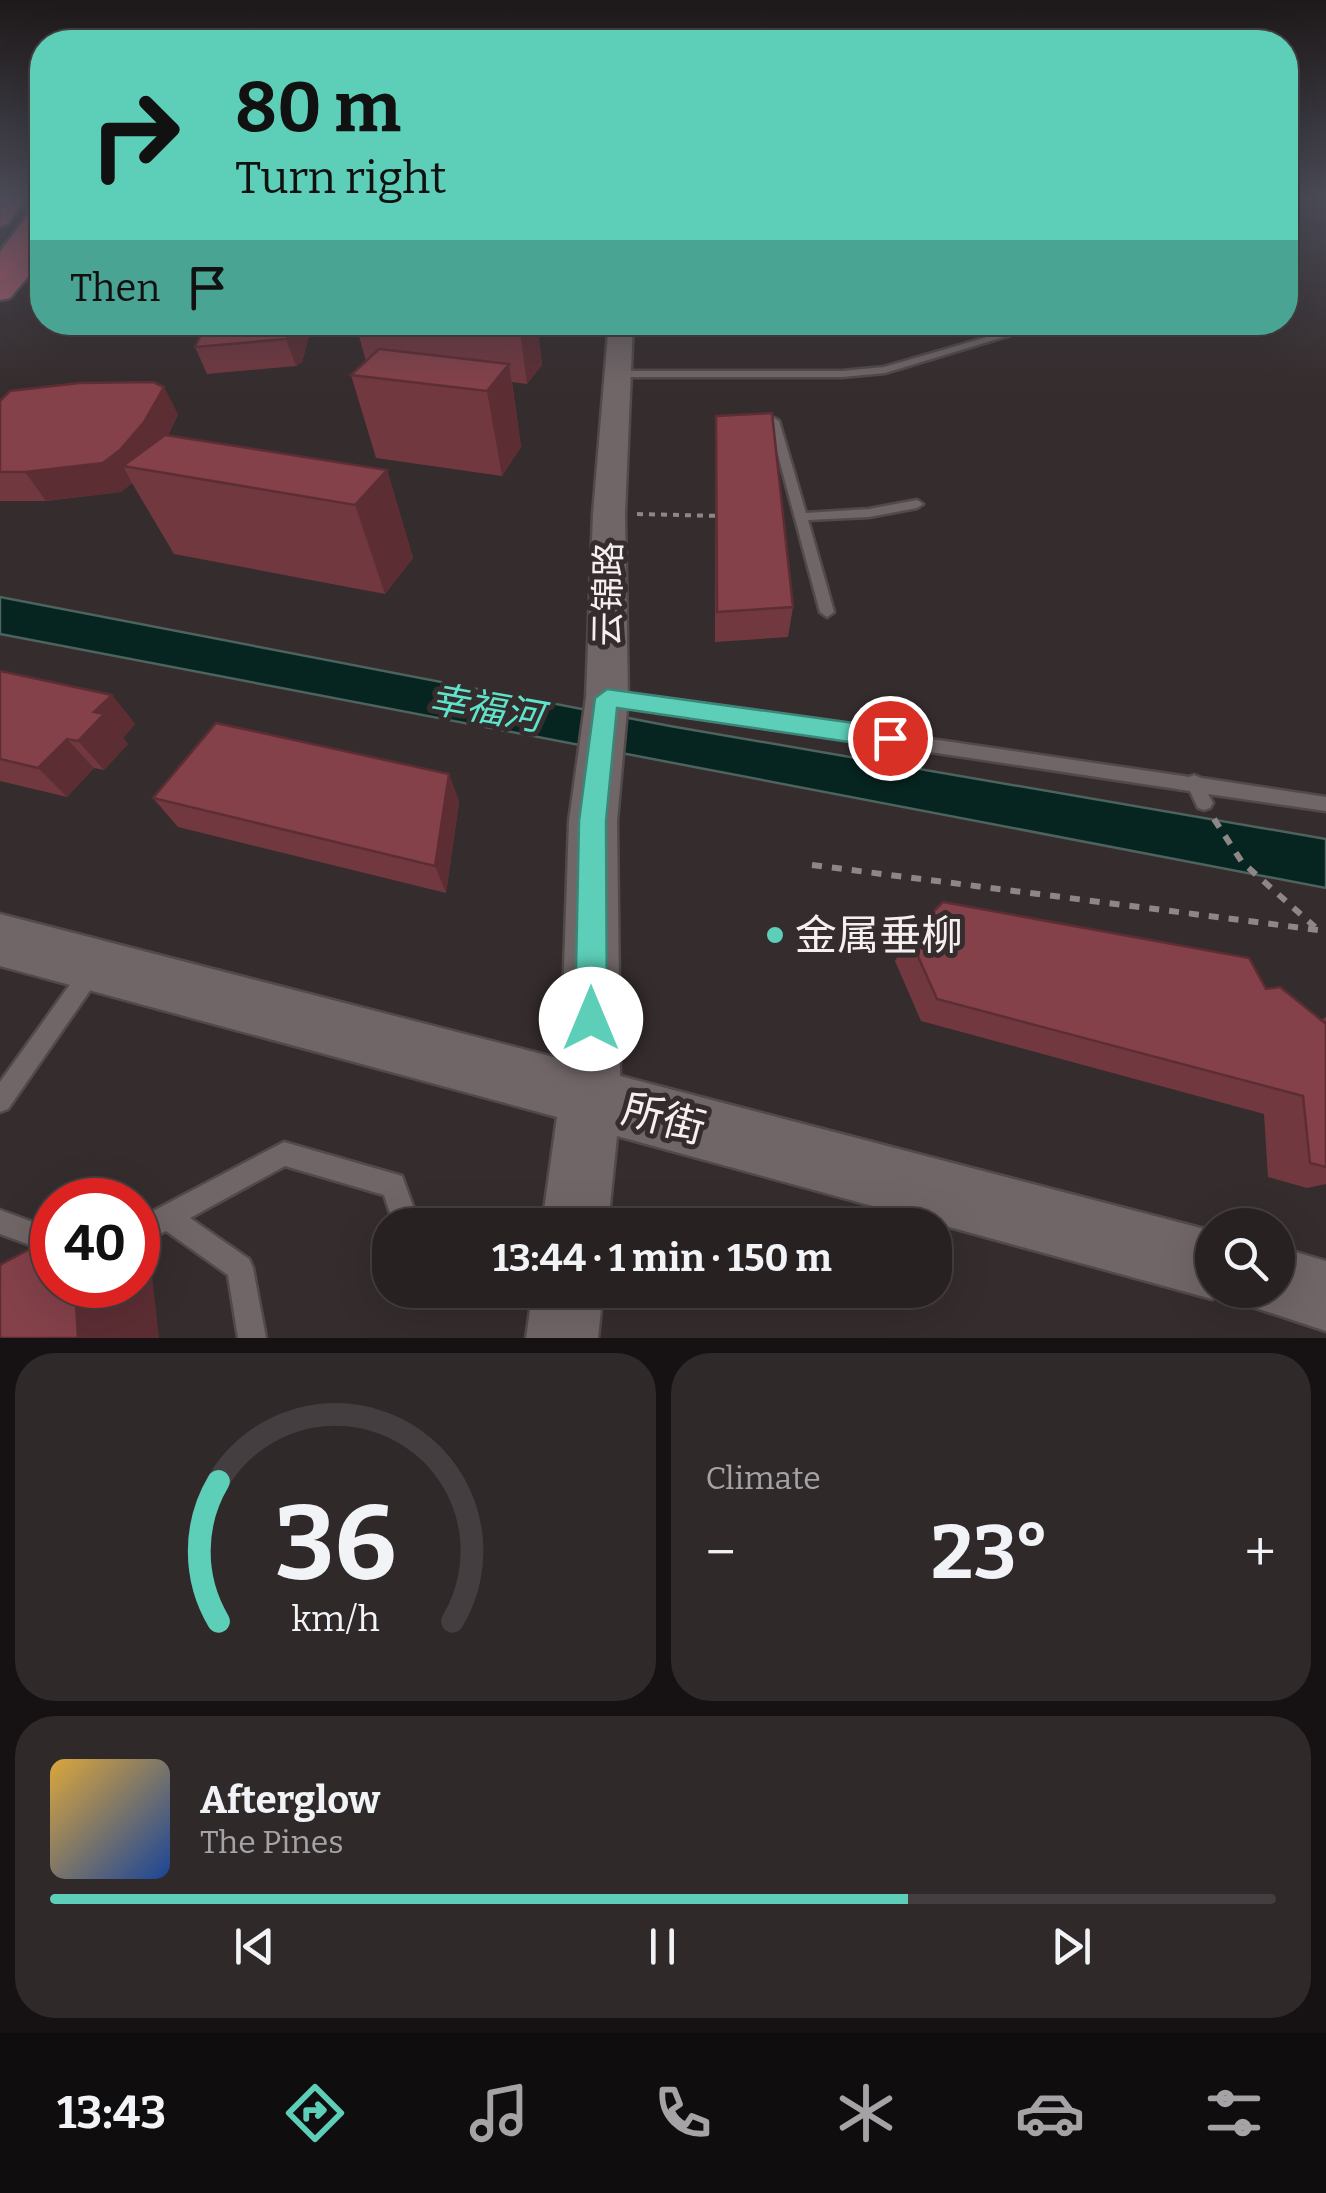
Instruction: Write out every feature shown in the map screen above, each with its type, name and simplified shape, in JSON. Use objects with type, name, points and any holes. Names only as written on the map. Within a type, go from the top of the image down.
[{"type":"main road","points":[[5,280],[25,261]]},
{"type":"main road","points":[[5,280],[30,272]]},
{"type":"street","name":"云锦路","points":[[578,1208],[590,1098],[593,821],[607,698],[609,514],[620,335]]},
{"type":"street","name":"所街","points":[[0,940],[509,1072],[590,1098],[1195,1260]]},
{"type":"street","points":[[1295,1287],[1326,1296]]},
{"type":"lane","points":[[619,374],[842,374],[885,370],[1005,335]]},
{"type":"lane","points":[[774,421],[828,612]]},
{"type":"lane","points":[[801,517],[868,513],[918,504]]},
{"type":"lane","points":[[607,698],[1326,804]]},
{"type":"lane","points":[[1194,782],[1204,804]]},
{"type":"lane","points":[[0,1101],[96,965]]},
{"type":"lane","points":[[160,1219],[284,1154],[393,1184],[401,1208]]},
{"type":"lane","points":[[166,1216],[240,1268],[252,1338]]},
{"type":"lane","points":[[0,1222],[30,1233]]},
{"type":"path","points":[[609,514],[724,516]]},
{"type":"path","points":[[1204,804],[1242,862],[1322,930]]},
{"type":"path","points":[[812,865],[1322,930]]},
{"type":"water","name":"幸福河","points":[[0,597],[670,726],[1326,839],[1326,888],[0,634]]},
{"type":"building","points":[[201,335],[292,335],[286,339],[195,347]]},
{"type":"building","points":[[379,349],[509,364],[487,391],[351,375]]},
{"type":"building","points":[[153,382],[164,387],[144,422],[103,463],[0,472],[0,401],[10,391],[79,383]]},
{"type":"building","points":[[772,413],[793,607],[717,612],[716,416]]},
{"type":"building","points":[[165,435],[387,470],[355,505],[123,466]]},
{"type":"building","points":[[0,671],[112,695],[94,712],[104,714],[78,741],[67,739],[38,768],[0,759]]},
{"type":"building","points":[[216,723],[449,774],[435,866],[153,798]]},
{"type":"building","points":[[943,902],[1249,958],[1266,989],[1280,987],[1326,1022],[1326,1167],[1310,1163],[1303,1096],[937,999],[909,936]]},
{"type":"building","points":[[30,1249],[30,1308],[76,1308],[78,1338],[0,1338],[0,1265]]},
{"type":"place","name":"金属垂柳","points":[[775,935]]},
{"type":"route","points":[[591,1019],[593,821],[607,698],[890,738]]}]
